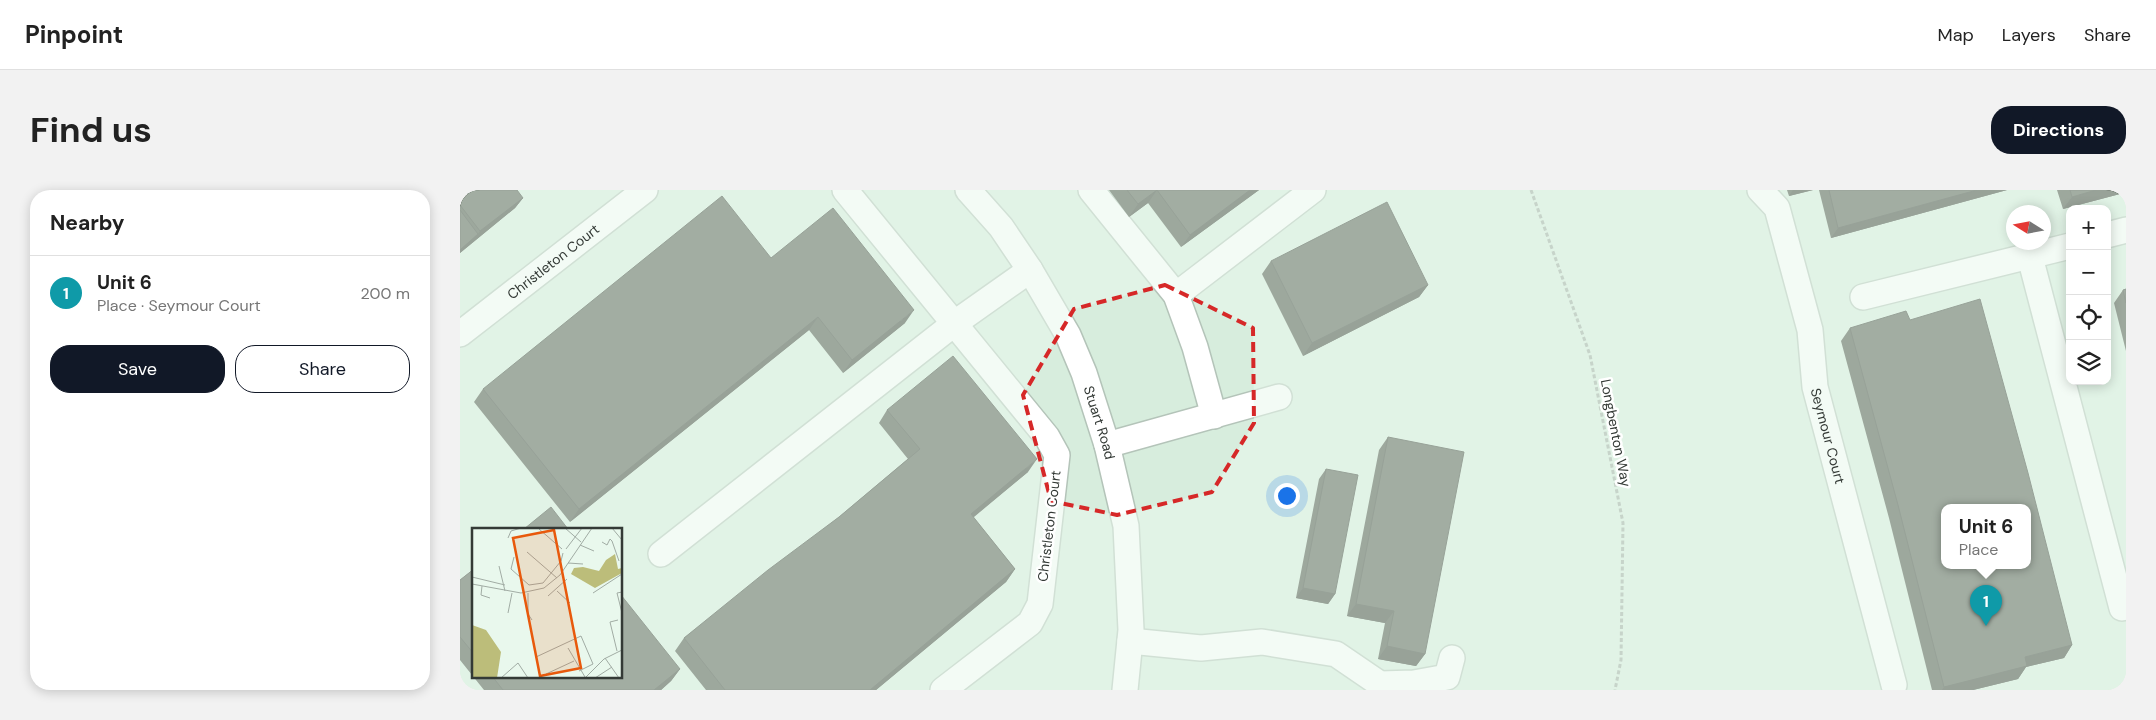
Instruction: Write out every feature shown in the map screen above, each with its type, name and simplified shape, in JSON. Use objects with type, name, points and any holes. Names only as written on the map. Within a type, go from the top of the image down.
[{"type":"street","name":"Christleton Court","points":[[460,334],[645,190]]},
{"type":"street","name":"Christleton Court","points":[[845,190],[1047,437],[1057,455],[1040,604],[1030,623],[943,690]]},
{"type":"street","name":"Stuart Road","points":[[968,190],[1001,227],[1030,270],[1068,335],[1084,373],[1107,445],[1126,526],[1131,630],[1125,690]]},
{"type":"street","points":[[1091,190],[1176,295],[1195,347],[1214,416]]},
{"type":"street","points":[[1176,295],[1313,190]]},
{"type":"street","name":"Seymour Court","points":[[1760,190],[1778,208],[1810,330],[1815,387],[1894,685]]},
{"type":"street","points":[[2111,235],[2126,230]]},
{"type":"street","points":[[1863,297],[2066,247]]},
{"type":"street","points":[[2030,257],[2122,608]]},
{"type":"street","points":[[661,554],[955,323],[1030,270]]},
{"type":"street","points":[[1107,445],[1279,397]]},
{"type":"street","points":[[1130,642],[1201,648],[1262,642],[1336,654],[1380,684],[1414,683],[1446,677],[1452,658]]},
{"type":"path","name":"Longbenton Way","points":[[1531,190],[1590,355],[1623,523],[1620,660],[1615,690]]},
{"type":"highlighted area","points":[[1165,285],[1253,328],[1254,423],[1212,492],[1117,515],[1051,501],[1023,395],[1074,309]]},
{"type":"shaded area","points":[[460,190],[2126,190],[2126,690],[460,690]]},
{"type":"building","points":[[460,190],[517,190],[523,198],[480,231],[460,205]]},
{"type":"building","points":[[1127,190],[1157,190],[1138,204]]},
{"type":"building","points":[[1157,190],[1250,190],[1190,235]]},
{"type":"building","points":[[1829,190],[1977,190],[1838,228]]},
{"type":"building","points":[[2070,190],[2096,190],[2072,197]]},
{"type":"building","points":[[722,196],[771,258],[833,208],[914,310],[852,360],[818,317],[579,509],[483,389]]},
{"type":"building","points":[[1387,202],[1428,285],[1312,343],[1271,261]]},
{"type":"building","points":[[460,210],[478,234],[460,250]]},
{"type":"building","points":[[2126,289],[2126,303],[2123,290]]},
{"type":"building","points":[[1980,299],[2028,473],[2072,645],[2025,657],[2027,666],[1944,687],[1898,505],[1850,328],[1906,311],[1910,320]]},
{"type":"building","points":[[953,356],[1037,459],[971,514],[1015,569],[870,690],[725,690],[684,638],[768,570],[839,517],[920,449],[887,410]]},
{"type":"building","points":[[1388,437],[1464,452],[1425,654],[1387,646],[1394,611],[1356,604]]},
{"type":"building","points":[[1326,469],[1358,475],[1335,594],[1303,588]]},
{"type":"building","points":[[551,507],[567,528],[525,528]]},
{"type":"building","points":[[472,571],[472,652],[460,637],[460,580]]},
{"type":"building","points":[[622,596],[680,669],[654,690],[503,690],[494,678],[622,678]]},
{"type":"place","name":"Unit 6","points":[[1986,626]]}]
